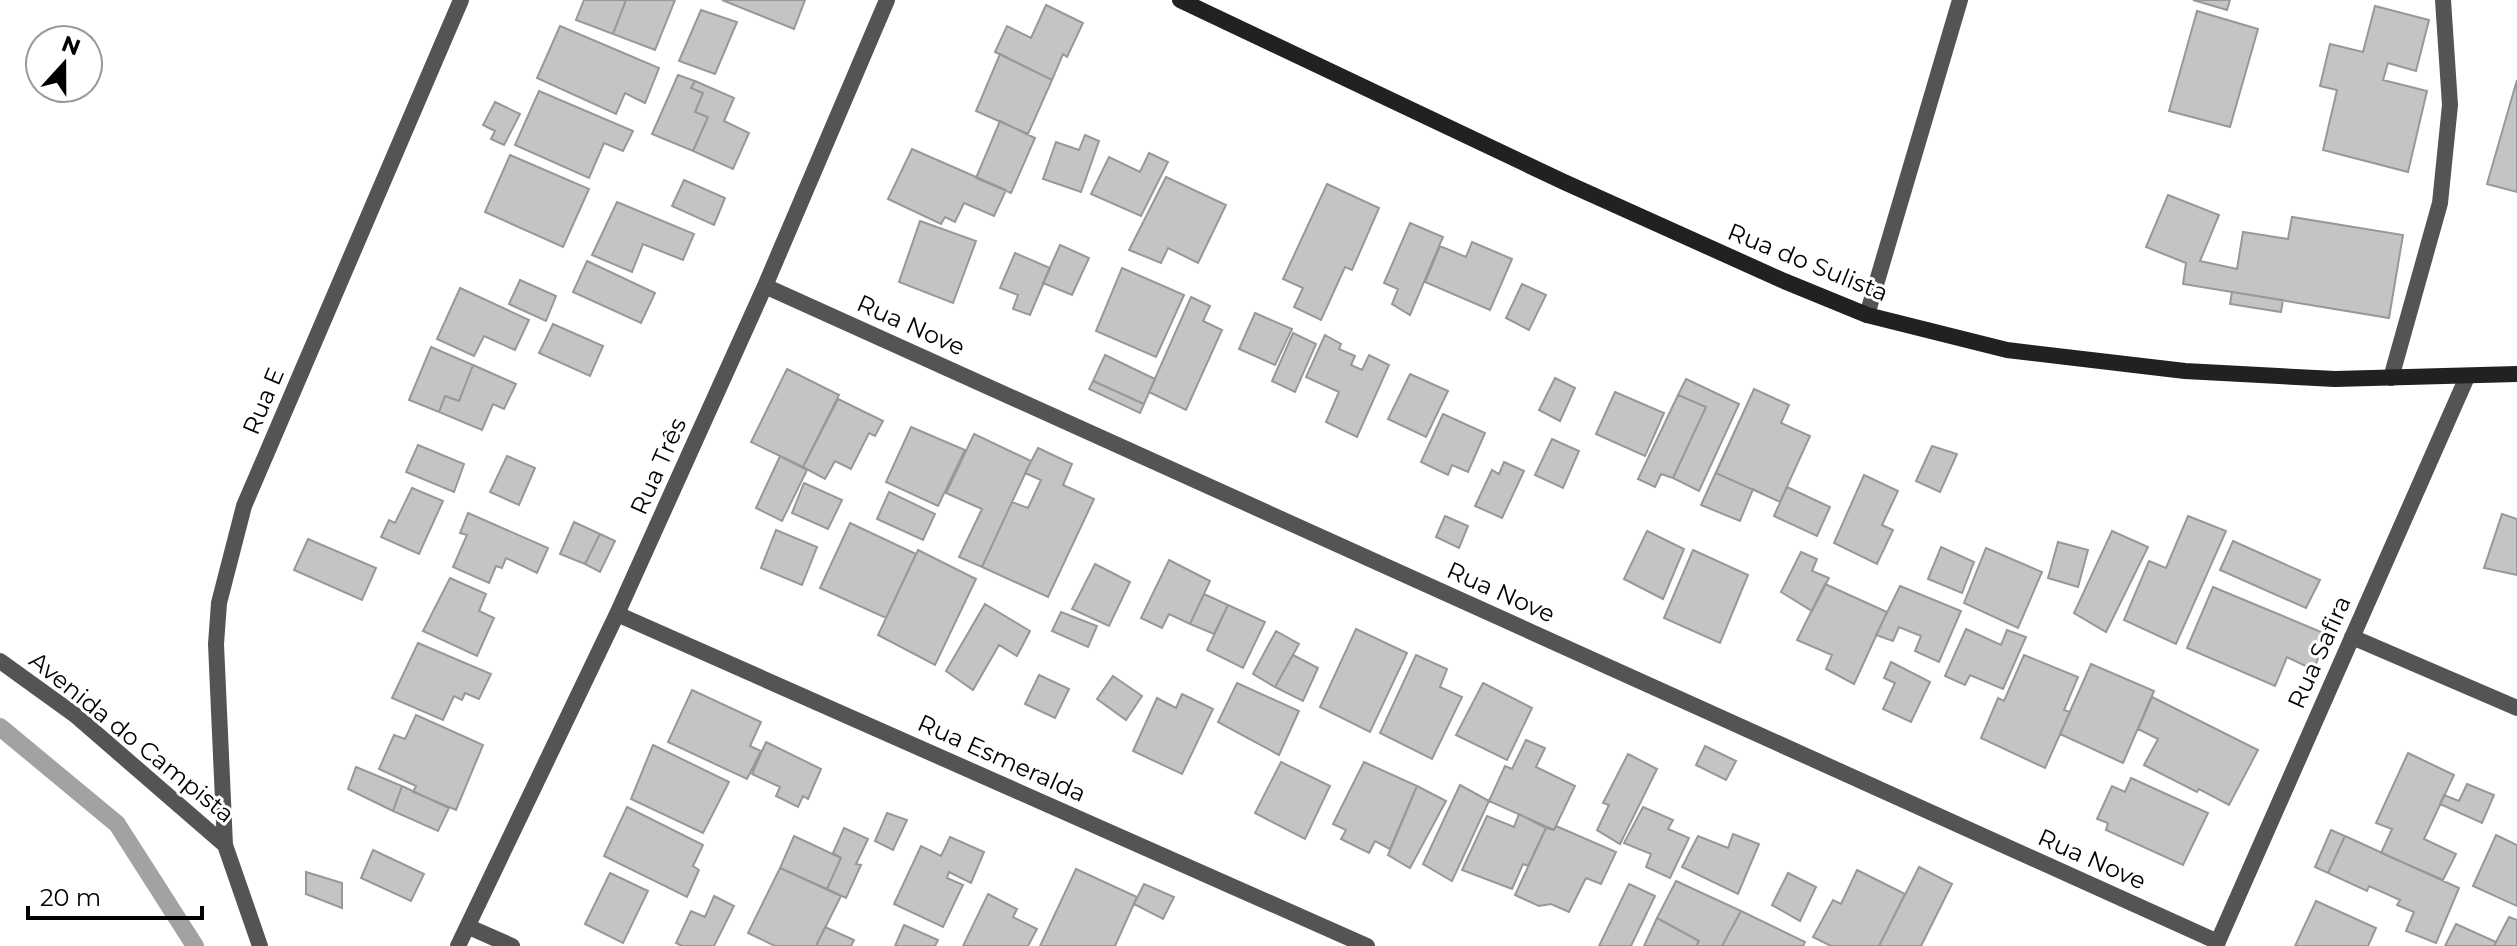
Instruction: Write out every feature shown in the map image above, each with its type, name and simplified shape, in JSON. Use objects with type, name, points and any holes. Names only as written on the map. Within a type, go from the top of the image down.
[{"type":"street","name":"Rua E","points":[[225,845],[216,644],[219,603],[244,506],[461,0]]},
{"type":"street","name":"Rua Três","points":[[458,946],[617,614],[765,286],[887,0]]},
{"type":"street","name":"Rua do Sulista","points":[[1180,0],[1564,182],[1867,315],[2007,350],[2185,371],[2335,379],[2517,374]]},
{"type":"street","points":[[1867,315],[1960,0]]},
{"type":"street","points":[[2391,378],[2440,203],[2450,105],[2443,0]]},
{"type":"street","name":"Rua Nove","points":[[765,286],[2217,944]]},
{"type":"street","name":"Rua Safira","points":[[2217,944],[2467,377]]},
{"type":"street","name":"Rua Esmeralda","points":[[617,614],[1367,946]]},
{"type":"street","points":[[2352,637],[2517,708]]},
{"type":"street","name":"Avenida do Campista","points":[[0,661],[75,715],[225,845],[260,946]]},
{"type":"street","points":[[469,927],[512,946]]},
{"type":"building","points":[[584,0],[626,0],[613,34],[576,20]]},
{"type":"building","points":[[626,0],[675,0],[655,50],[613,34]]},
{"type":"building","points":[[722,0],[805,0],[794,29]]},
{"type":"building","points":[[2193,0],[2230,0],[2227,10]]},
{"type":"building","points":[[1046,5],[1083,23],[1067,57],[1063,54],[1052,80],[995,52],[1007,26],[1031,38]]},
{"type":"building","points":[[2375,6],[2429,20],[2416,71],[2388,63],[2383,80],[2427,91],[2408,172],[2323,150],[2337,90],[2320,86],[2330,44],[2363,52]]},
{"type":"building","points":[[701,10],[737,22],[715,74],[679,61]]},
{"type":"building","points":[[2197,11],[2258,29],[2230,127],[2169,111]]},
{"type":"building","points":[[560,26],[659,68],[645,103],[625,93],[616,114],[537,78]]},
{"type":"building","points":[[1000,54],[1052,80],[1028,134],[976,111]]},
{"type":"building","points":[[678,75],[695,81],[691,88],[703,93],[695,112],[708,117],[693,151],[652,134]]},
{"type":"building","points":[[2517,80],[2517,192],[2487,184]]},
{"type":"building","points":[[695,81],[734,98],[724,121],[749,133],[733,169],[693,151],[708,117],[695,112],[703,93],[691,88]]},
{"type":"building","points":[[539,91],[633,131],[623,151],[604,143],[589,178],[515,145]]},
{"type":"building","points":[[495,102],[520,114],[504,145],[491,139],[495,131],[483,125]]},
{"type":"building","points":[[1000,121],[1035,138],[1011,193],[976,178]]},
{"type":"building","points":[[1085,135],[1099,141],[1081,192],[1043,179],[1056,142],[1079,150]]},
{"type":"building","points":[[912,149],[1006,190],[994,216],[964,203],[955,222],[945,217],[941,224],[888,199]]},
{"type":"building","points":[[1149,153],[1168,162],[1141,216],[1091,194],[1109,157],[1140,172]]},
{"type":"building","points":[[510,155],[589,189],[563,247],[485,212]]},
{"type":"building","points":[[1166,177],[1226,205],[1198,263],[1168,248],[1161,263],[1129,250]]},
{"type":"building","points":[[684,180],[725,198],[714,225],[672,206]]},
{"type":"building","points":[[1327,184],[1379,208],[1352,270],[1345,267],[1321,320],[1294,307],[1303,288],[1283,279]]},
{"type":"building","points":[[2168,195],[2219,215],[2200,261],[2237,269],[2243,232],[2288,239],[2292,217],[2403,235],[2389,318],[2183,284],[2186,263],[2146,247]]},
{"type":"building","points":[[617,202],[694,234],[683,260],[643,244],[632,272],[592,255]]},
{"type":"building","points":[[920,221],[976,241],[953,303],[899,282]]},
{"type":"building","points":[[1410,223],[1443,237],[1410,315],[1392,304],[1398,289],[1384,283]]},
{"type":"building","points":[[1472,242],[1512,259],[1490,310],[1425,282],[1440,246],[1466,257]]},
{"type":"building","points":[[1060,245],[1089,258],[1072,295],[1043,283]]},
{"type":"building","points":[[1015,253],[1050,268],[1030,315],[1013,309],[1018,295],[1000,288]]},
{"type":"building","points":[[587,261],[655,293],[641,323],[573,292]]},
{"type":"building","points":[[1122,268],[1184,295],[1156,357],[1096,331]]},
{"type":"building","points":[[520,280],[556,296],[546,321],[509,304]]},
{"type":"building","points":[[1522,284],[1546,295],[1529,330],[1506,318]]},
{"type":"building","points":[[460,288],[529,320],[515,350],[484,336],[474,356],[437,339]]},
{"type":"building","points":[[2232,292],[2283,300],[2281,312],[2230,304]]},
{"type":"building","points":[[1191,297],[1210,306],[1203,321],[1222,330],[1186,410],[1149,392]]},
{"type":"building","points":[[1255,313],[1292,329],[1275,365],[1239,349]]},
{"type":"building","points":[[553,324],[603,346],[590,376],[539,353]]},
{"type":"building","points":[[1293,333],[1316,344],[1295,392],[1272,381]]},
{"type":"building","points":[[1325,335],[1341,344],[1339,349],[1355,356],[1351,365],[1362,370],[1369,355],[1389,365],[1357,437],[1326,422],[1339,392],[1306,377]]},
{"type":"building","points":[[431,347],[473,365],[459,401],[445,396],[439,412],[409,400]]},
{"type":"building","points":[[1105,355],[1155,379],[1144,404],[1093,381]]},
{"type":"building","points":[[473,365],[516,384],[504,409],[493,404],[482,430],[439,412],[445,396],[459,401]]},
{"type":"building","points":[[787,369],[839,395],[803,467],[751,442]]},
{"type":"building","points":[[1410,374],[1448,391],[1426,437],[1388,419]]},
{"type":"building","points":[[1555,378],[1575,388],[1560,421],[1539,410]]},
{"type":"building","points":[[1686,379],[1739,404],[1699,491],[1673,478],[1706,407],[1678,395]]},
{"type":"building","points":[[1093,381],[1144,404],[1140,413],[1089,389]]},
{"type":"building","points":[[1754,389],[1789,405],[1781,423],[1810,436],[1780,502],[1716,473]]},
{"type":"building","points":[[1754,389],[1789,405],[1781,423],[1810,436],[1780,502],[1753,489],[1740,521],[1701,505]]},
{"type":"building","points":[[1615,392],[1664,413],[1645,456],[1596,434]]},
{"type":"building","points":[[1678,395],[1706,407],[1673,478],[1661,474],[1655,487],[1638,479]]},
{"type":"building","points":[[838,399],[883,421],[875,436],[869,433],[851,469],[835,461],[825,479],[803,467]]},
{"type":"building","points":[[1443,414],[1485,433],[1468,472],[1452,465],[1448,475],[1421,462]]},
{"type":"building","points":[[911,427],[965,450],[938,506],[886,482]]},
{"type":"building","points":[[974,434],[1031,461],[982,567],[959,557],[982,509],[946,493]]},
{"type":"building","points":[[1552,439],[1579,451],[1563,488],[1535,475]]},
{"type":"building","points":[[418,445],[464,464],[454,492],[406,472]]},
{"type":"building","points":[[1932,446],[1957,454],[1940,492],[1916,481]]},
{"type":"building","points":[[1038,448],[1072,464],[1063,485],[1094,499],[1048,597],[982,567],[1012,502],[1028,508],[1041,480],[1025,473]]},
{"type":"building","points":[[507,456],[535,468],[519,505],[490,492]]},
{"type":"building","points":[[780,456],[807,470],[782,521],[756,508]]},
{"type":"building","points":[[1504,462],[1524,471],[1502,518],[1475,506],[1492,470],[1499,474]]},
{"type":"building","points":[[1864,475],[1898,491],[1882,525],[1893,530],[1877,564],[1834,543]]},
{"type":"building","points":[[804,483],[842,500],[828,529],[792,513]]},
{"type":"building","points":[[1787,487],[1830,507],[1817,536],[1774,516]]},
{"type":"building","points":[[412,488],[443,501],[419,554],[381,537],[389,520],[395,523]]},
{"type":"building","points":[[889,492],[935,514],[923,540],[877,519]]},
{"type":"building","points":[[468,513],[548,548],[537,573],[506,558],[502,568],[496,566],[489,583],[453,567],[467,535],[460,533]]},
{"type":"building","points":[[2502,514],[2517,519],[2517,575],[2484,568]]},
{"type":"building","points":[[1445,516],[1468,526],[1459,548],[1436,537]]},
{"type":"building","points":[[2188,516],[2226,531],[2176,644],[2124,620],[2149,561],[2166,568]]},
{"type":"building","points":[[574,522],[600,534],[585,564],[560,554]]},
{"type":"building","points":[[850,523],[916,554],[886,618],[820,588]]},
{"type":"building","points":[[776,530],[817,547],[802,585],[761,568]]},
{"type":"building","points":[[1647,531],[1684,549],[1663,599],[1624,579]]},
{"type":"building","points":[[2112,531],[2148,547],[2106,632],[2074,613]]},
{"type":"building","points":[[600,534],[615,541],[600,572],[585,564]]},
{"type":"building","points":[[308,539],[376,568],[362,600],[294,570]]},
{"type":"building","points":[[2233,541],[2320,580],[2306,608],[2220,570]]},
{"type":"building","points":[[2058,542],[2088,550],[2078,587],[2048,578]]},
{"type":"building","points":[[1941,547],[1974,562],[1962,593],[1928,579]]},
{"type":"building","points":[[1986,548],[2042,572],[2018,628],[1964,603]]},
{"type":"building","points":[[918,550],[976,579],[935,665],[878,635]]},
{"type":"building","points":[[1693,550],[1748,575],[1720,643],[1664,618]]},
{"type":"building","points":[[1801,552],[1817,559],[1812,571],[1829,578],[1812,611],[1781,592]]},
{"type":"building","points":[[1169,560],[1210,581],[1190,624],[1169,614],[1162,628],[1141,618]]},
{"type":"building","points":[[1095,564],[1130,582],[1109,626],[1072,609]]},
{"type":"building","points":[[450,578],[486,594],[479,611],[494,618],[477,656],[423,631]]},
{"type":"building","points":[[1825,584],[1887,612],[1854,684],[1826,669],[1832,655],[1797,640]]},
{"type":"building","points":[[1900,586],[1961,611],[1939,662],[1915,651],[1921,636],[1899,627],[1893,641],[1876,635]]},
{"type":"building","points":[[2213,587],[2326,634],[2314,670],[2287,657],[2275,686],[2187,648]]},
{"type":"building","points":[[1204,594],[1228,605],[1214,634],[1190,624]]},
{"type":"building","points":[[985,604],[1030,631],[1017,656],[999,645],[973,690],[946,671]]},
{"type":"building","points":[[1228,605],[1265,622],[1243,668],[1207,650]]},
{"type":"building","points":[[1061,612],[1097,626],[1088,647],[1052,631]]},
{"type":"building","points":[[1356,629],[1407,653],[1370,732],[1320,707]]},
{"type":"building","points":[[1966,629],[2001,645],[2007,630],[2026,637],[2003,689],[1970,675],[1965,685],[1945,676]]},
{"type":"building","points":[[1276,631],[1299,644],[1275,687],[1253,674]]},
{"type":"building","points":[[418,643],[491,674],[479,699],[465,693],[462,700],[454,696],[443,720],[392,698]]},
{"type":"building","points":[[1293,655],[1318,668],[1303,701],[1275,687]]},
{"type":"building","points":[[1416,655],[1447,669],[1440,687],[1462,697],[1432,759],[1380,733]]},
{"type":"building","points":[[2024,655],[2078,677],[2064,710],[2070,712],[2045,768],[1981,738],[1998,698],[2004,701]]},
{"type":"building","points":[[1891,662],[1930,682],[1911,722],[1883,709],[1895,683],[1884,678]]},
{"type":"building","points":[[2091,664],[2154,691],[2123,763],[2060,734]]},
{"type":"building","points":[[1039,675],[1069,689],[1055,718],[1025,704]]},
{"type":"building","points":[[1113,676],[1142,696],[1126,720],[1097,699]]},
{"type":"building","points":[[1237,683],[1299,711],[1279,755],[1218,722]]},
{"type":"building","points":[[1483,683],[1532,708],[1507,760],[1456,735]]},
{"type":"building","points":[[692,690],[761,722],[750,746],[761,751],[747,779],[668,742]]},
{"type":"building","points":[[1182,694],[1213,709],[1182,774],[1133,751],[1157,698],[1176,708]]},
{"type":"building","points":[[2152,697],[2258,750],[2229,805],[2144,765],[2158,739],[2138,729]]},
{"type":"building","points":[[416,715],[483,745],[456,810],[413,792],[416,786],[379,769],[394,735],[405,739]]},
{"type":"building","points":[[1526,740],[1545,748],[1536,767],[1575,786],[1554,830],[1489,801],[1505,766],[1512,769]]},
{"type":"building","points":[[766,742],[821,769],[808,799],[803,796],[798,807],[776,796],[780,787],[752,774]]},
{"type":"building","points":[[653,745],[729,782],[703,833],[631,799]]},
{"type":"building","points":[[1705,746],[1736,761],[1726,780],[1696,765]]},
{"type":"building","points":[[2408,753],[2454,775],[2424,839],[2456,854],[2443,880],[2381,853],[2392,829],[2376,823]]},
{"type":"building","points":[[1628,754],[1657,769],[1620,844],[1597,830],[1609,805],[1603,803]]},
{"type":"building","points":[[1281,762],[1330,786],[1305,839],[1255,813]]},
{"type":"building","points":[[1364,762],[1417,786],[1390,849],[1375,841],[1369,853],[1341,839],[1346,830],[1333,824]]},
{"type":"building","points":[[356,767],[402,786],[393,811],[348,789]]},
{"type":"building","points":[[2131,778],[2208,813],[2183,865],[2106,830],[2108,823],[2097,819],[2112,786],[2125,792]]},
{"type":"building","points":[[2467,784],[2494,795],[2482,823],[2440,804],[2444,795],[2459,801]]},
{"type":"building","points":[[1460,785],[1489,801],[1452,881],[1423,864]]},
{"type":"building","points":[[402,786],[449,808],[438,831],[393,811]]},
{"type":"building","points":[[1417,786],[1446,801],[1410,868],[1388,855]]},
{"type":"building","points":[[627,807],[703,845],[693,866],[699,870],[687,897],[604,856]]},
{"type":"building","points":[[1643,807],[1673,820],[1668,829],[1689,838],[1670,878],[1646,867],[1651,854],[1624,843]]},
{"type":"building","points":[[887,813],[907,820],[893,850],[875,841]]},
{"type":"building","points":[[1519,814],[1546,828],[1528,866],[1523,864],[1512,889],[1462,870],[1487,816],[1514,827]]},
{"type":"building","points":[[1556,826],[1616,852],[1601,884],[1586,878],[1569,912],[1551,904],[1539,906],[1515,895],[1546,828],[1554,830]]},
{"type":"building","points":[[844,828],[868,839],[856,864],[861,865],[846,898],[827,889],[841,858],[833,853]]},
{"type":"building","points":[[2331,830],[2345,836],[2328,873],[2315,867]]},
{"type":"building","points":[[1733,834],[1759,844],[1738,894],[1682,867],[1698,836],[1728,848]]},
{"type":"building","points":[[2496,835],[2517,845],[2517,906],[2473,886]]},
{"type":"building","points":[[794,836],[841,858],[827,889],[780,868]]},
{"type":"building","points":[[2345,836],[2459,888],[2436,943],[2406,931],[2414,912],[2397,905],[2400,900],[2369,886],[2367,891],[2328,873]]},
{"type":"building","points":[[950,837],[984,852],[971,883],[949,872],[947,878],[963,885],[943,927],[894,904],[921,846],[941,856]]},
{"type":"building","points":[[373,850],[424,874],[411,901],[361,878]]},
{"type":"building","points":[[1919,867],[1952,884],[1921,946],[1879,946]]},
{"type":"building","points":[[780,868],[841,896],[816,946],[775,946],[748,933]]},
{"type":"building","points":[[1076,869],[1137,897],[1115,946],[1040,946]]},
{"type":"building","points":[[1857,870],[1905,894],[1879,946],[1831,946],[1813,937],[1833,900],[1841,904]]},
{"type":"building","points":[[306,872],[342,883],[342,908],[306,894]]},
{"type":"building","points":[[610,873],[648,891],[623,943],[585,924]]},
{"type":"building","points":[[1788,873],[1816,887],[1800,921],[1772,905]]},
{"type":"building","points":[[1676,881],[1741,911],[1722,946],[1696,946],[1699,941],[1657,918]]},
{"type":"building","points":[[1144,884],[1174,897],[1163,919],[1134,904]]},
{"type":"building","points":[[1629,884],[1655,896],[1631,946],[1599,946]]},
{"type":"building","points":[[988,894],[1017,909],[1013,917],[1037,929],[1028,946],[963,946]]},
{"type":"building","points":[[714,896],[734,906],[714,946],[682,946],[676,943],[691,911],[705,917]]},
{"type":"building","points":[[2316,901],[2376,928],[2368,946],[2295,946]]},
{"type":"building","points":[[1741,911],[1805,942],[1803,946],[1722,946]]},
{"type":"building","points":[[2509,917],[2517,920],[2517,946],[2494,946]]},
{"type":"building","points":[[1657,918],[1699,941],[1696,946],[1644,946]]},
{"type":"building","points":[[2456,924],[2496,942],[2494,946],[2445,946]]},
{"type":"building","points":[[904,925],[938,940],[935,946],[895,946]]},
{"type":"building","points":[[825,927],[854,940],[851,946],[816,946]]},
{"type":"waterway","points":[[0,727],[117,824],[195,946]]}]
